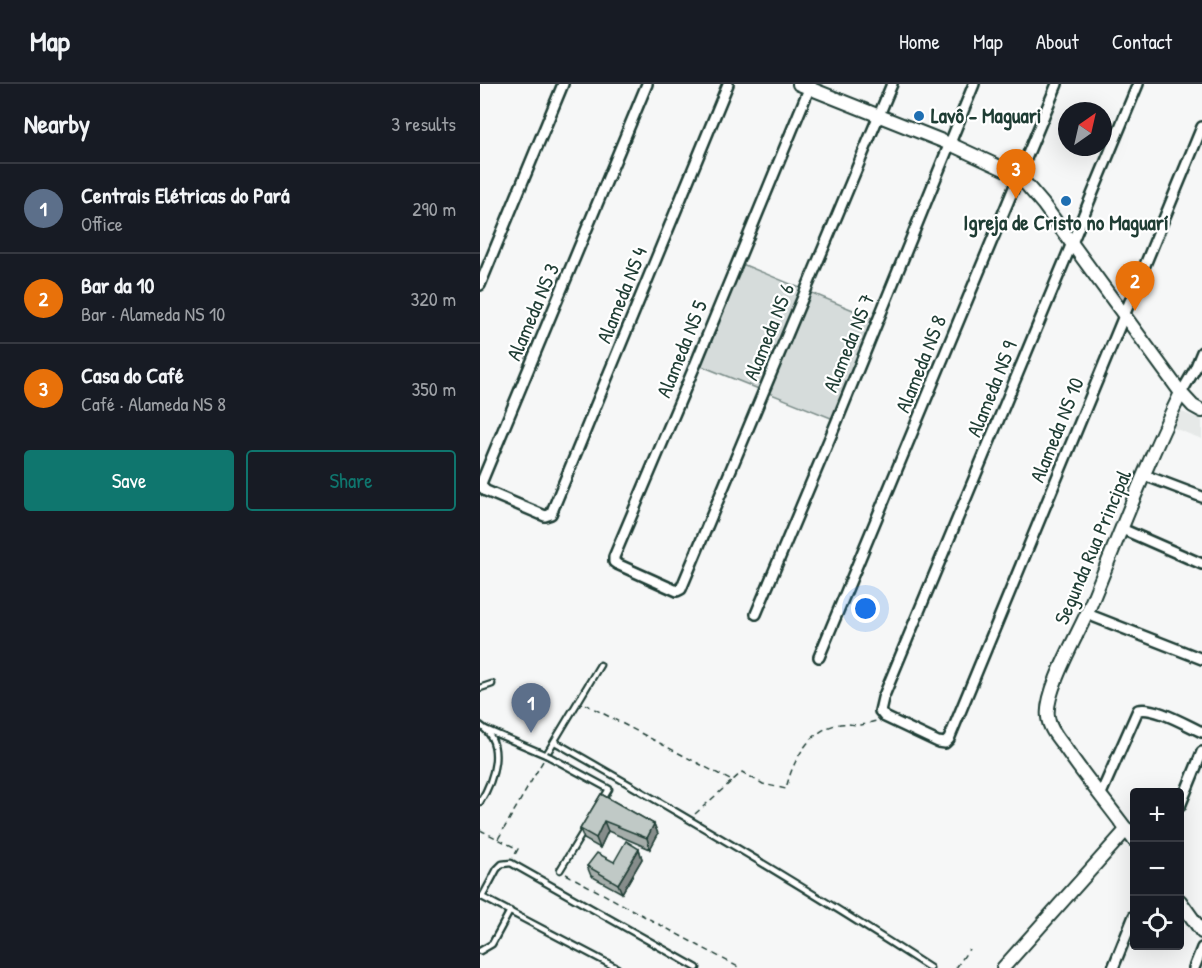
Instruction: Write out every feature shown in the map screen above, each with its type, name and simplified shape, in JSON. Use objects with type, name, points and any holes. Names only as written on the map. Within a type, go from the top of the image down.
[{"type":"main road","points":[[806,85],[950,144],[1019,176],[1031,188],[1181,393],[1193,406],[1202,411]]},
{"type":"main road","name":"Segunda Rua Principal","points":[[1100,796],[1054,732],[1048,718],[1048,700],[1181,393]]},
{"type":"main road","points":[[1100,796],[1130,834]]},
{"type":"main road","points":[[1003,968],[1130,836]]},
{"type":"main road","points":[[1184,909],[1202,932]]},
{"type":"street","points":[[480,285],[563,84]]},
{"type":"street","name":"Alameda NS 3","points":[[546,517],[486,491],[481,486],[482,481],[647,84]]},
{"type":"street","name":"Alameda NS 4","points":[[546,517],[551,514],[728,84]]},
{"type":"street","name":"Alameda NS 6","points":[[677,591],[681,590],[892,84]]},
{"type":"street","name":"Alameda NS 7","points":[[756,614],[974,84]]},
{"type":"street","name":"Alameda NS 8","points":[[819,657],[1057,84]]},
{"type":"street","name":"Alameda NS 9","points":[[887,719],[881,715],[880,708],[1138,84]]},
{"type":"street","name":"Alameda NS 5","points":[[677,591],[617,564],[614,557],[696,363],[806,85]]},
{"type":"street","name":"Alameda NS 10","points":[[887,719],[941,743],[949,739],[1202,127]]},
{"type":"street","points":[[1181,393],[1196,369],[1202,352]]},
{"type":"street","points":[[1144,475],[1202,497]]},
{"type":"street","points":[[1122,529],[1202,564]]},
{"type":"street","points":[[1087,614],[1202,659]]},
{"type":"street","points":[[1100,796],[1138,710],[1159,712],[1202,732]]},
{"type":"street","points":[[1184,794],[1202,753]]},
{"type":"street","points":[[1113,968],[1130,926]]},
{"type":"street","points":[[1194,968],[1202,948]]},
{"type":"lane","points":[[548,756],[600,665]]},
{"type":"lane","points":[[480,688],[492,684]]},
{"type":"lane","points":[[483,727],[548,756],[609,789],[597,809]]},
{"type":"lane","points":[[480,802],[495,769],[494,742],[483,727]]},
{"type":"lane","points":[[554,743],[690,819],[930,968]]},
{"type":"lane","points":[[560,870],[591,819]]},
{"type":"lane","points":[[618,968],[481,897],[497,869],[502,864],[511,863],[697,968]]},
{"type":"lane","points":[[480,951],[492,944],[510,911]]},
{"type":"path","points":[[579,701],[732,781]]},
{"type":"path","points":[[690,819],[742,772],[763,784],[786,789],[791,768],[802,750],[819,732],[840,724],[861,725],[887,719]]},
{"type":"path","points":[[498,838],[554,743]]},
{"type":"path","points":[[480,830],[518,849],[511,863]]},
{"type":"path","points":[[560,870],[740,968]]},
{"type":"path","points":[[956,968],[969,949]]},
{"type":"shaded area","points":[[735,261],[877,320],[836,420],[694,363]]},
{"type":"shaded area","points":[[1177,410],[1202,420],[1202,439],[1171,427]]},
{"type":"building","points":[[601,794],[654,824],[647,838],[604,821],[596,838],[580,829]]},
{"type":"building","points":[[626,841],[639,849],[618,884],[587,866],[597,853],[614,862]]},
{"type":"place","name":"Lavô - Maguari","points":[[919,116]]},
{"type":"place","name":"Casa do Café","points":[[1016,199]]},
{"type":"place","name":"Igreja de Cristo no Maguarí","points":[[1066,201]]},
{"type":"place","name":"Bar da 10","points":[[1135,311]]},
{"type":"place","name":"Centrais Elétricas do Pará","points":[[531,733]]}]
